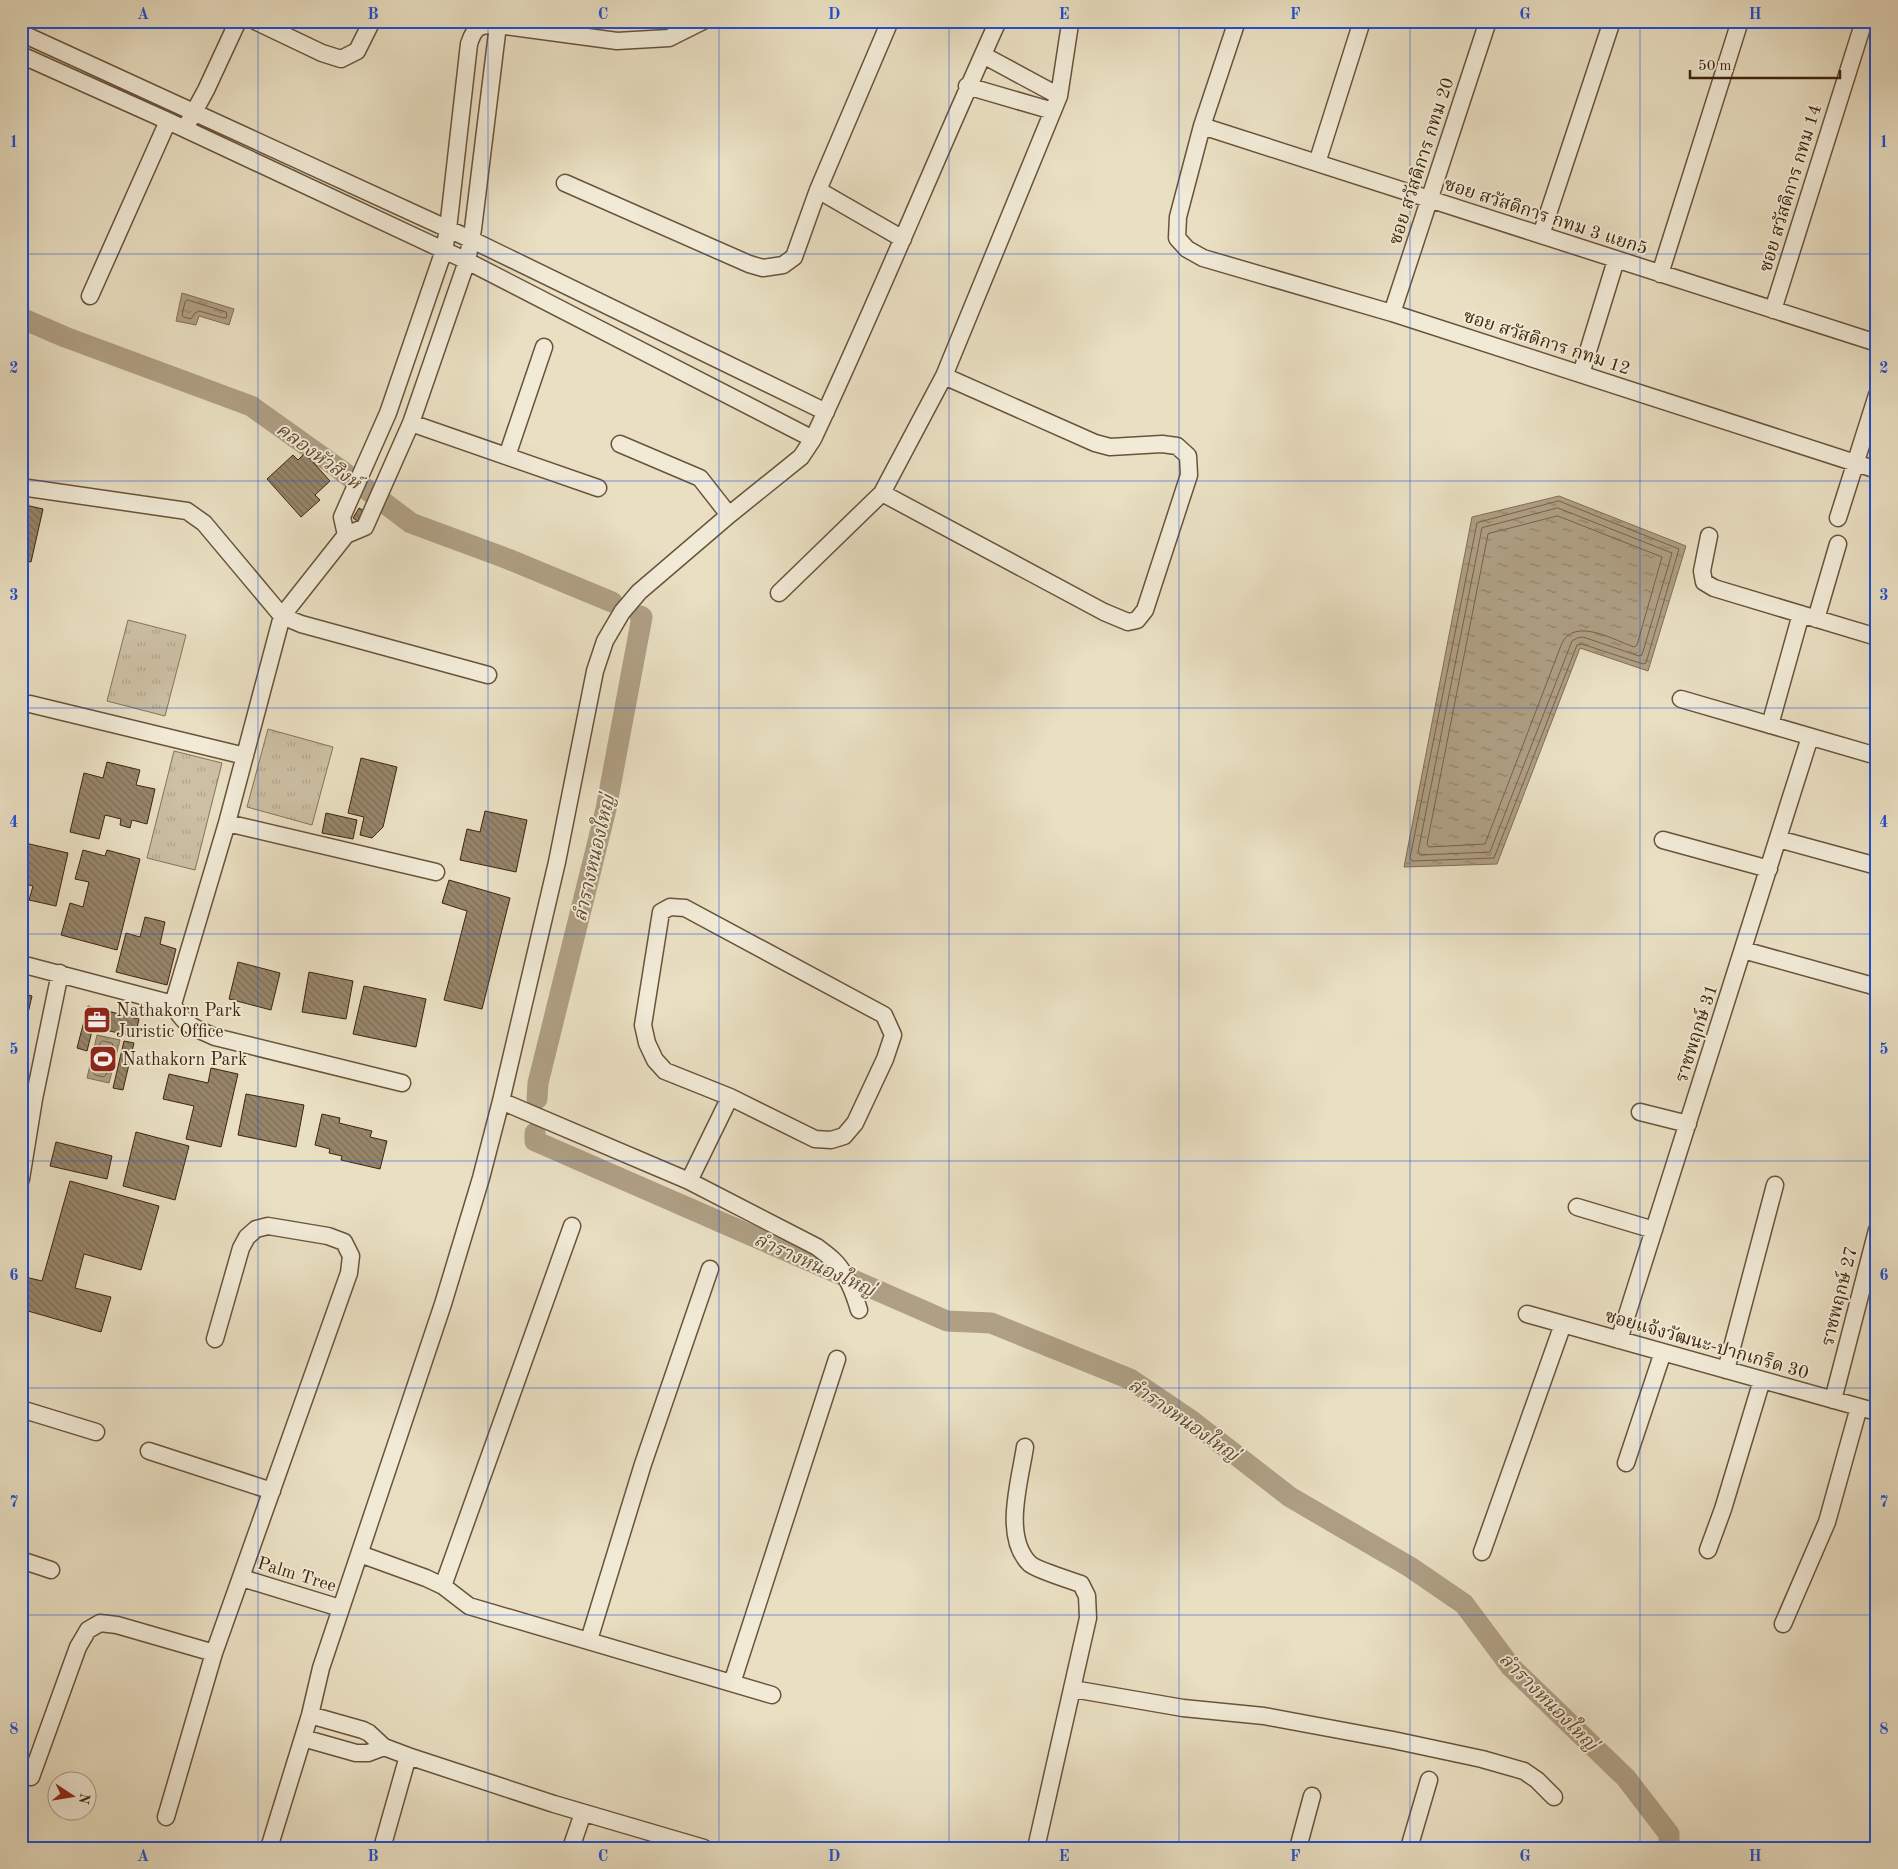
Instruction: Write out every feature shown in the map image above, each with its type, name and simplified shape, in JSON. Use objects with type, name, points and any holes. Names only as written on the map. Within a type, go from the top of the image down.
[{"type":"street","points":[[185,129],[238,21]]},
{"type":"street","points":[[254,21],[322,53],[341,59],[357,51],[372,21]]},
{"type":"street","points":[[346,536],[342,517],[388,413],[444,250],[468,44],[472,32],[483,25],[589,29],[617,41],[669,38],[703,21]]},
{"type":"street","points":[[564,183],[749,264],[763,268],[783,265],[794,257],[818,190],[890,21]]},
{"type":"street","points":[[269,1848],[310,1715],[321,1668],[442,1304],[481,1178],[557,862],[595,671],[605,641],[622,612],[639,592],[729,515],[801,458],[826,412],[998,21]]},
{"type":"street","points":[[1202,126],[1237,21]]},
{"type":"street","points":[[1317,163],[1362,21]]},
{"type":"street","name":"ซอย สวัสดิการ กทม 20","points":[[1392,313],[1488,21]]},
{"type":"street","points":[[1541,235],[1612,21]]},
{"type":"street","points":[[1660,274],[1740,21]]},
{"type":"street","name":"ซอย สวัสดิการ กทม 14","points":[[1773,310],[1864,21]]},
{"type":"street","points":[[779,593],[882,493],[944,376],[1059,96],[1070,24]]},
{"type":"street","points":[[402,1083],[215,1038],[192,1026],[179,1016],[173,1004],[227,823],[282,616],[346,536],[365,527],[377,504],[411,423],[467,261],[498,25]]},
{"type":"street","points":[[21,33],[448,228],[826,412]]},
{"type":"street","points":[[982,55],[1059,96]]},
{"type":"street","points":[[21,56],[168,121],[467,261],[813,439]]},
{"type":"street","points":[[968,86],[1053,112]]},
{"type":"street","points":[[90,296],[168,121]]},
{"type":"street","name":"ซอย สวัสดิการ กทม 3 แยก5","points":[[1202,126],[1877,344]]},
{"type":"street","name":"ซอย สวัสดิการ กทม 12","points":[[1202,126],[1178,218],[1177,238],[1187,250],[1203,258],[1392,313],[1877,470]]},
{"type":"street","points":[[818,190],[903,239]]},
{"type":"street","points":[[1581,374],[1616,260]]},
{"type":"street","points":[[507,456],[544,347]]},
{"type":"street","points":[[882,493],[1104,612],[1128,622],[1137,620],[1145,610],[1189,475],[1188,456],[1177,446],[1162,444],[1110,447],[1095,443],[944,376]]},
{"type":"street","points":[[1838,518],[1877,395]]},
{"type":"street","points":[[411,423],[598,488]]},
{"type":"street","points":[[620,444],[700,478],[729,515]]},
{"type":"street","points":[[21,487],[187,511],[204,523],[282,616],[301,624],[488,675]]},
{"type":"street","points":[[1709,536],[1702,571],[1704,582],[1714,588],[1877,637]]},
{"type":"street","points":[[1770,725],[1808,616],[1838,544]]},
{"type":"street","points":[[1681,699],[1877,756]]},
{"type":"street","points":[[30,704],[245,756]]},
{"type":"street","name":"ราชพฤกษ์ 31","points":[[1619,1340],[1810,737]]},
{"type":"street","points":[[227,823],[436,872]]},
{"type":"street","points":[[1778,839],[1877,866]]},
{"type":"street","points":[[1663,840],[1769,869]]},
{"type":"street","points":[[670,907],[685,908],[884,1015],[893,1035],[885,1058],[855,1123],[844,1136],[831,1140],[814,1138],[730,1097],[665,1071],[655,1060],[647,1043],[643,1025],[658,928],[661,912],[670,907]]},
{"type":"street","points":[[1743,950],[1877,987]]},
{"type":"street","points":[[21,964],[173,1004]]},
{"type":"street","points":[[21,1179],[34,1099],[60,973]]},
{"type":"street","points":[[689,1181],[730,1097]]},
{"type":"street","points":[[501,1101],[689,1181],[817,1247],[840,1268],[854,1294],[859,1310]]},
{"type":"street","points":[[1640,1112],[1688,1124]]},
{"type":"street","points":[[1726,1370],[1775,1185]]},
{"type":"street","points":[[1577,1207],[1654,1230]]},
{"type":"street","points":[[166,1816],[214,1653],[349,1273],[351,1256],[344,1242],[328,1236],[268,1226],[256,1229],[247,1237],[241,1248],[215,1339]]},
{"type":"street","points":[[442,1586],[572,1226]]},
{"type":"street","name":"ราชพฤกษ์ 27","points":[[1833,1400],[1877,1230]]},
{"type":"street","points":[[589,1640],[643,1464],[710,1270]]},
{"type":"street","name":"ซอยแจ้งวัฒนะ-ปากเกร็ด 30","points":[[1527,1314],[1877,1412]]},
{"type":"street","points":[[1482,1552],[1563,1324]]},
{"type":"street","points":[[1626,1463],[1663,1352]]},
{"type":"street","points":[[732,1683],[837,1359]]},
{"type":"street","points":[[1708,1550],[1723,1509],[1762,1380]]},
{"type":"street","points":[[1783,1624],[1827,1522],[1859,1407]]},
{"type":"street","points":[[21,1409],[96,1432]]},
{"type":"street","points":[[1025,1447],[1014,1516],[1017,1544],[1031,1564],[1081,1584],[1087,1596],[1088,1618],[1036,1848]]},
{"type":"street","points":[[149,1451],[272,1491]]},
{"type":"street","points":[[360,1554],[426,1578],[442,1586],[469,1606],[772,1695]]},
{"type":"street","points":[[21,1560],[51,1570]]},
{"type":"street","name":"Palm Tree","points":[[242,1578],[340,1608]]},
{"type":"street","points":[[31,1777],[78,1647],[88,1630],[100,1623],[117,1625],[214,1653]]},
{"type":"street","points":[[1072,1689],[1183,1708],[1264,1716],[1393,1740],[1524,1771],[1537,1780],[1554,1797]]},
{"type":"street","points":[[310,1715],[369,1732],[384,1747],[408,1756],[583,1812],[704,1848]]},
{"type":"street","points":[[302,1738],[356,1753],[368,1753],[384,1747]]},
{"type":"street","points":[[382,1848],[408,1756]]},
{"type":"street","points":[[1409,1848],[1429,1780]]},
{"type":"street","points":[[1298,1848],[1312,1796]]},
{"type":"street","points":[[571,1848],[583,1812]]},
{"type":"green space","points":[[128,620],[186,635],[165,716],[107,701]]},
{"type":"green space","points":[[268,729],[333,747],[312,825],[247,807]]},
{"type":"green space","points":[[174,751],[222,763],[195,870],[147,858]]},
{"type":"water","points":[[182,293],[234,309],[229,325],[199,316],[196,325],[176,321]]},
{"type":"water","points":[[1559,496],[1686,546],[1648,671],[1580,648],[1497,864],[1404,867],[1472,517]]},
{"type":"water","name":"Nathakorn Park","points":[[97,1035],[120,1040],[109,1083],[87,1078]]},
{"type":"building","points":[[305,453],[330,481],[315,495],[320,500],[301,517],[267,479],[293,455],[298,460]]},
{"type":"building","points":[[21,504],[43,509],[31,562],[21,560]]},
{"type":"building","points":[[359,508],[368,513],[362,524],[353,518]]},
{"type":"building","points":[[361,758],[397,767],[383,827],[372,838],[360,835],[364,817],[348,813]]},
{"type":"building","points":[[107,762],[140,770],[136,785],[155,789],[147,824],[132,820],[130,828],[120,825],[121,819],[105,815],[99,839],[70,832],[84,773],[103,778]]},
{"type":"building","points":[[485,811],[527,820],[516,872],[460,860],[467,829],[480,832]]},
{"type":"building","points":[[326,813],[357,820],[353,839],[322,833]]},
{"type":"building","points":[[21,842],[68,853],[56,906],[29,900],[33,886],[21,883]]},
{"type":"building","points":[[83,850],[105,856],[107,850],[140,859],[117,950],[61,935],[70,903],[83,907],[89,882],[75,879]]},
{"type":"building","points":[[449,880],[510,898],[482,1009],[444,1000],[467,911],[442,903]]},
{"type":"building","points":[[145,917],[165,922],[160,944],[176,949],[167,985],[116,972],[126,933],[140,937]]},
{"type":"building","points":[[238,962],[280,973],[271,1010],[229,999]]},
{"type":"building","points":[[309,972],[353,981],[346,1019],[302,1012]]},
{"type":"building","points":[[364,986],[426,999],[416,1047],[353,1034]]},
{"type":"building","points":[[21,993],[32,996],[21,1043]]},
{"type":"building","points":[[88,1006],[139,1019],[135,1037],[93,1027],[87,1051],[77,1048]]},
{"type":"building","points":[[124,1041],[134,1043],[123,1090],[113,1088]]},
{"type":"building","points":[[211,1068],[238,1074],[221,1147],[186,1139],[194,1106],[163,1099],[169,1074],[208,1083]]},
{"type":"building","points":[[246,1094],[304,1105],[296,1147],[238,1135]]},
{"type":"building","points":[[322,1114],[340,1118],[339,1123],[372,1131],[370,1137],[387,1141],[380,1169],[341,1160],[342,1156],[329,1153],[330,1149],[315,1145]]},
{"type":"building","points":[[136,1132],[189,1146],[175,1200],[123,1186]]},
{"type":"building","points":[[56,1142],[112,1156],[107,1179],[50,1166]]},
{"type":"building","points":[[70,1181],[159,1206],[141,1270],[84,1254],[75,1288],[111,1297],[101,1332],[21,1309],[21,1276],[42,1281]]},
{"type":"waterway","name":"คลองหัวสิงห์","points":[[21,318],[65,337],[251,406],[411,523],[508,559],[612,602]]},
{"type":"waterway","name":"ลำรางหนองใหญ่","points":[[537,1099],[538,1083],[606,809],[642,617],[640,616]]},
{"type":"waterway","name":"ลำรางหนองใหญ่","points":[[535,1133],[535,1141],[947,1321],[991,1323],[1130,1379],[1192,1421],[1290,1497],[1410,1567],[1464,1604],[1511,1667],[1626,1778],[1669,1834],[1669,1848]]},
{"type":"place","name":"Nathakorn Park Juristic Office","points":[[97,1020]]},
{"type":"place","name":"Nathakorn Park","points":[[103,1059]]}]
